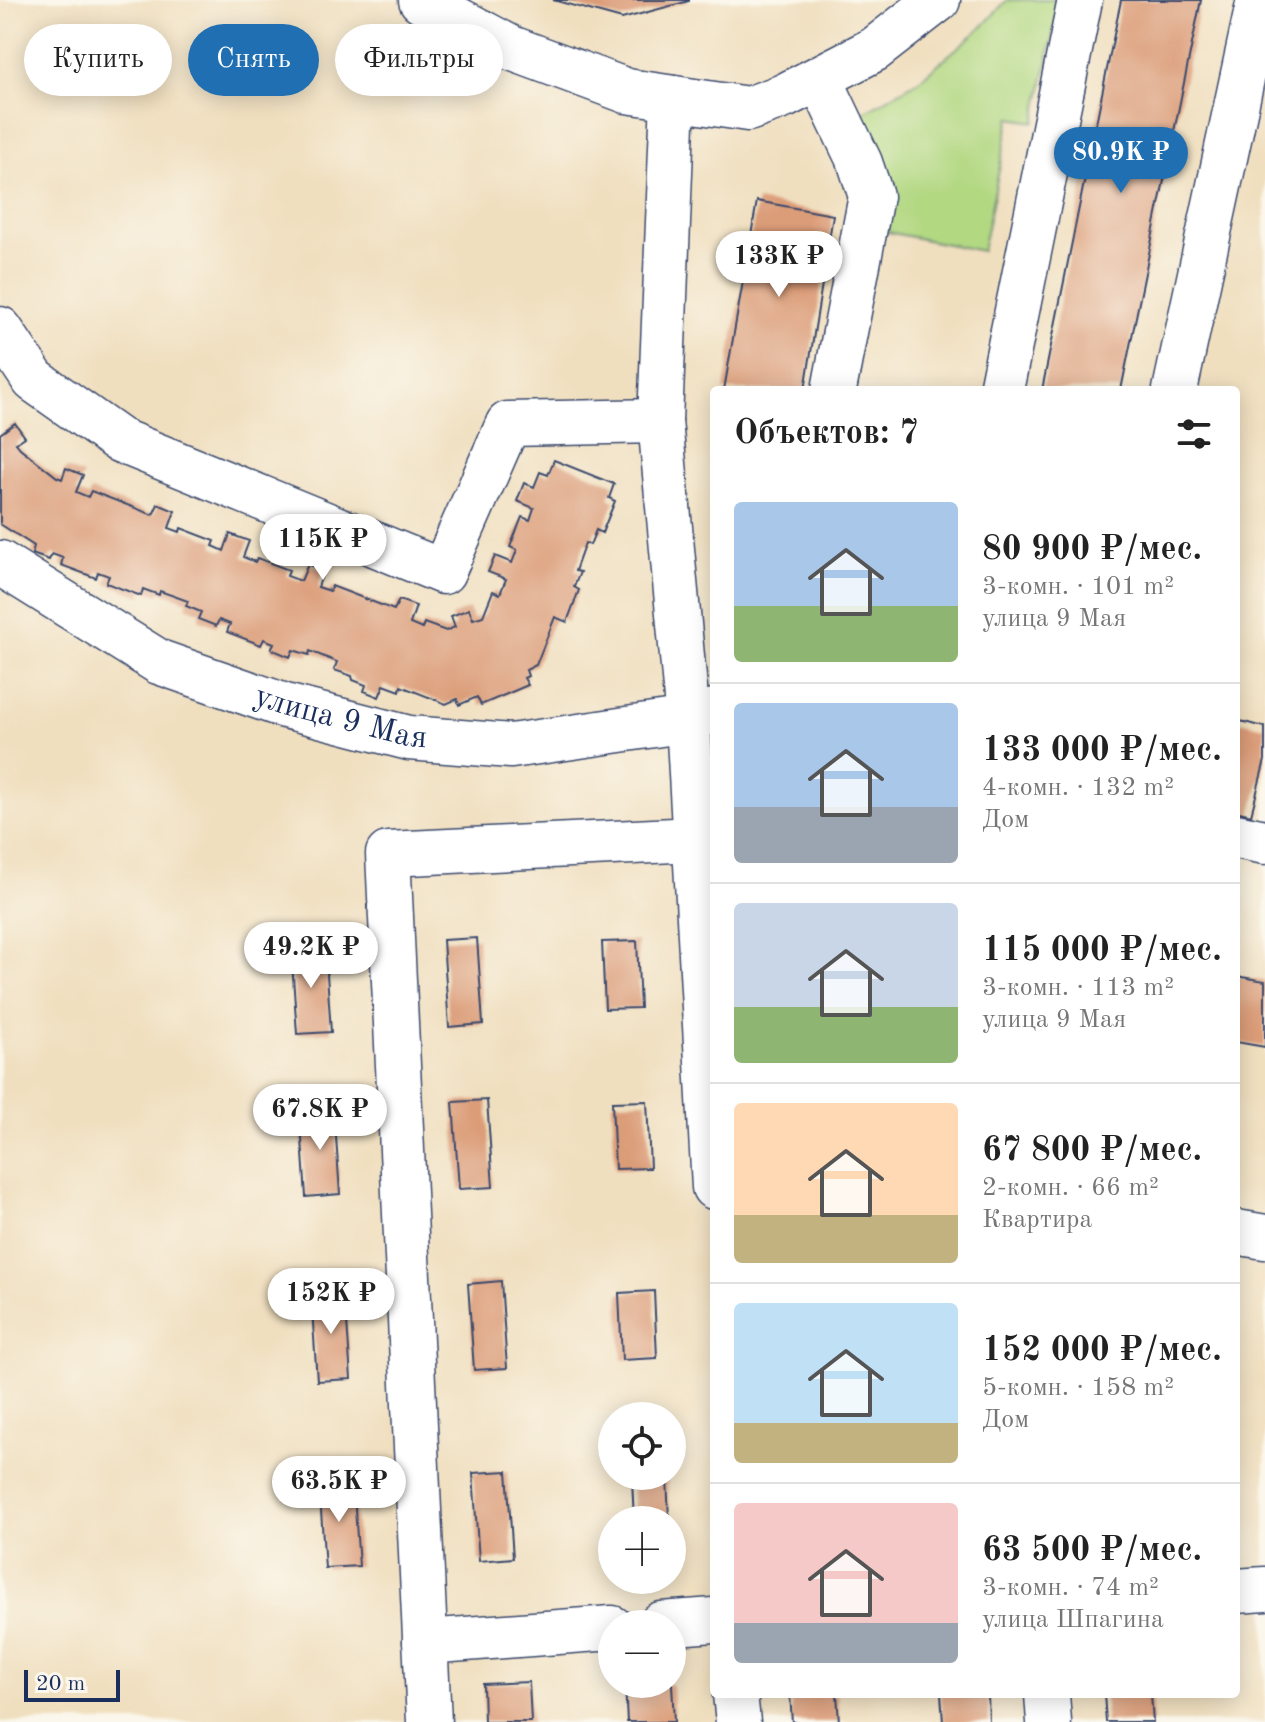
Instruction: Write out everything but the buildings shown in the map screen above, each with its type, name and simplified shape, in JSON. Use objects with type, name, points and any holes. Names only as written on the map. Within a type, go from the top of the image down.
[{"type":"street","points":[[421,0],[511,48],[627,91],[748,109],[820,79],[875,49],[938,0]]},
{"type":"street","points":[[1002,386],[1080,0]]},
{"type":"street","points":[[1176,386],[1259,0]]},
{"type":"street","points":[[820,79],[860,163],[871,196],[835,386]]},
{"type":"street","points":[[673,98],[660,421],[701,716],[695,839],[710,1087]]},
{"type":"street","points":[[0,329],[34,380],[119,440],[443,572],[508,424],[660,421]]},
{"type":"street","name":"улица 9 Мая","points":[[0,563],[159,662],[285,706],[409,738],[511,746],[701,716]]},
{"type":"street","points":[[1240,837],[1265,842]]},
{"type":"street","points":[[429,1722],[388,854],[695,839]]},
{"type":"street","points":[[1240,1233],[1265,1237]]},
{"type":"street","points":[[1240,1591],[1265,1589]]},
{"type":"street","points":[[686,1622],[710,1620]]},
{"type":"street","points":[[425,1642],[598,1629]]},
{"type":"street","points":[[735,1698],[738,1722]]},
{"type":"street","points":[[1047,1698],[1049,1722]]},
{"type":"green space","points":[[1007,0],[1060,0],[1035,122],[1010,118],[982,251],[887,232],[893,201],[888,174],[859,115],[918,81],[980,29]]}]
